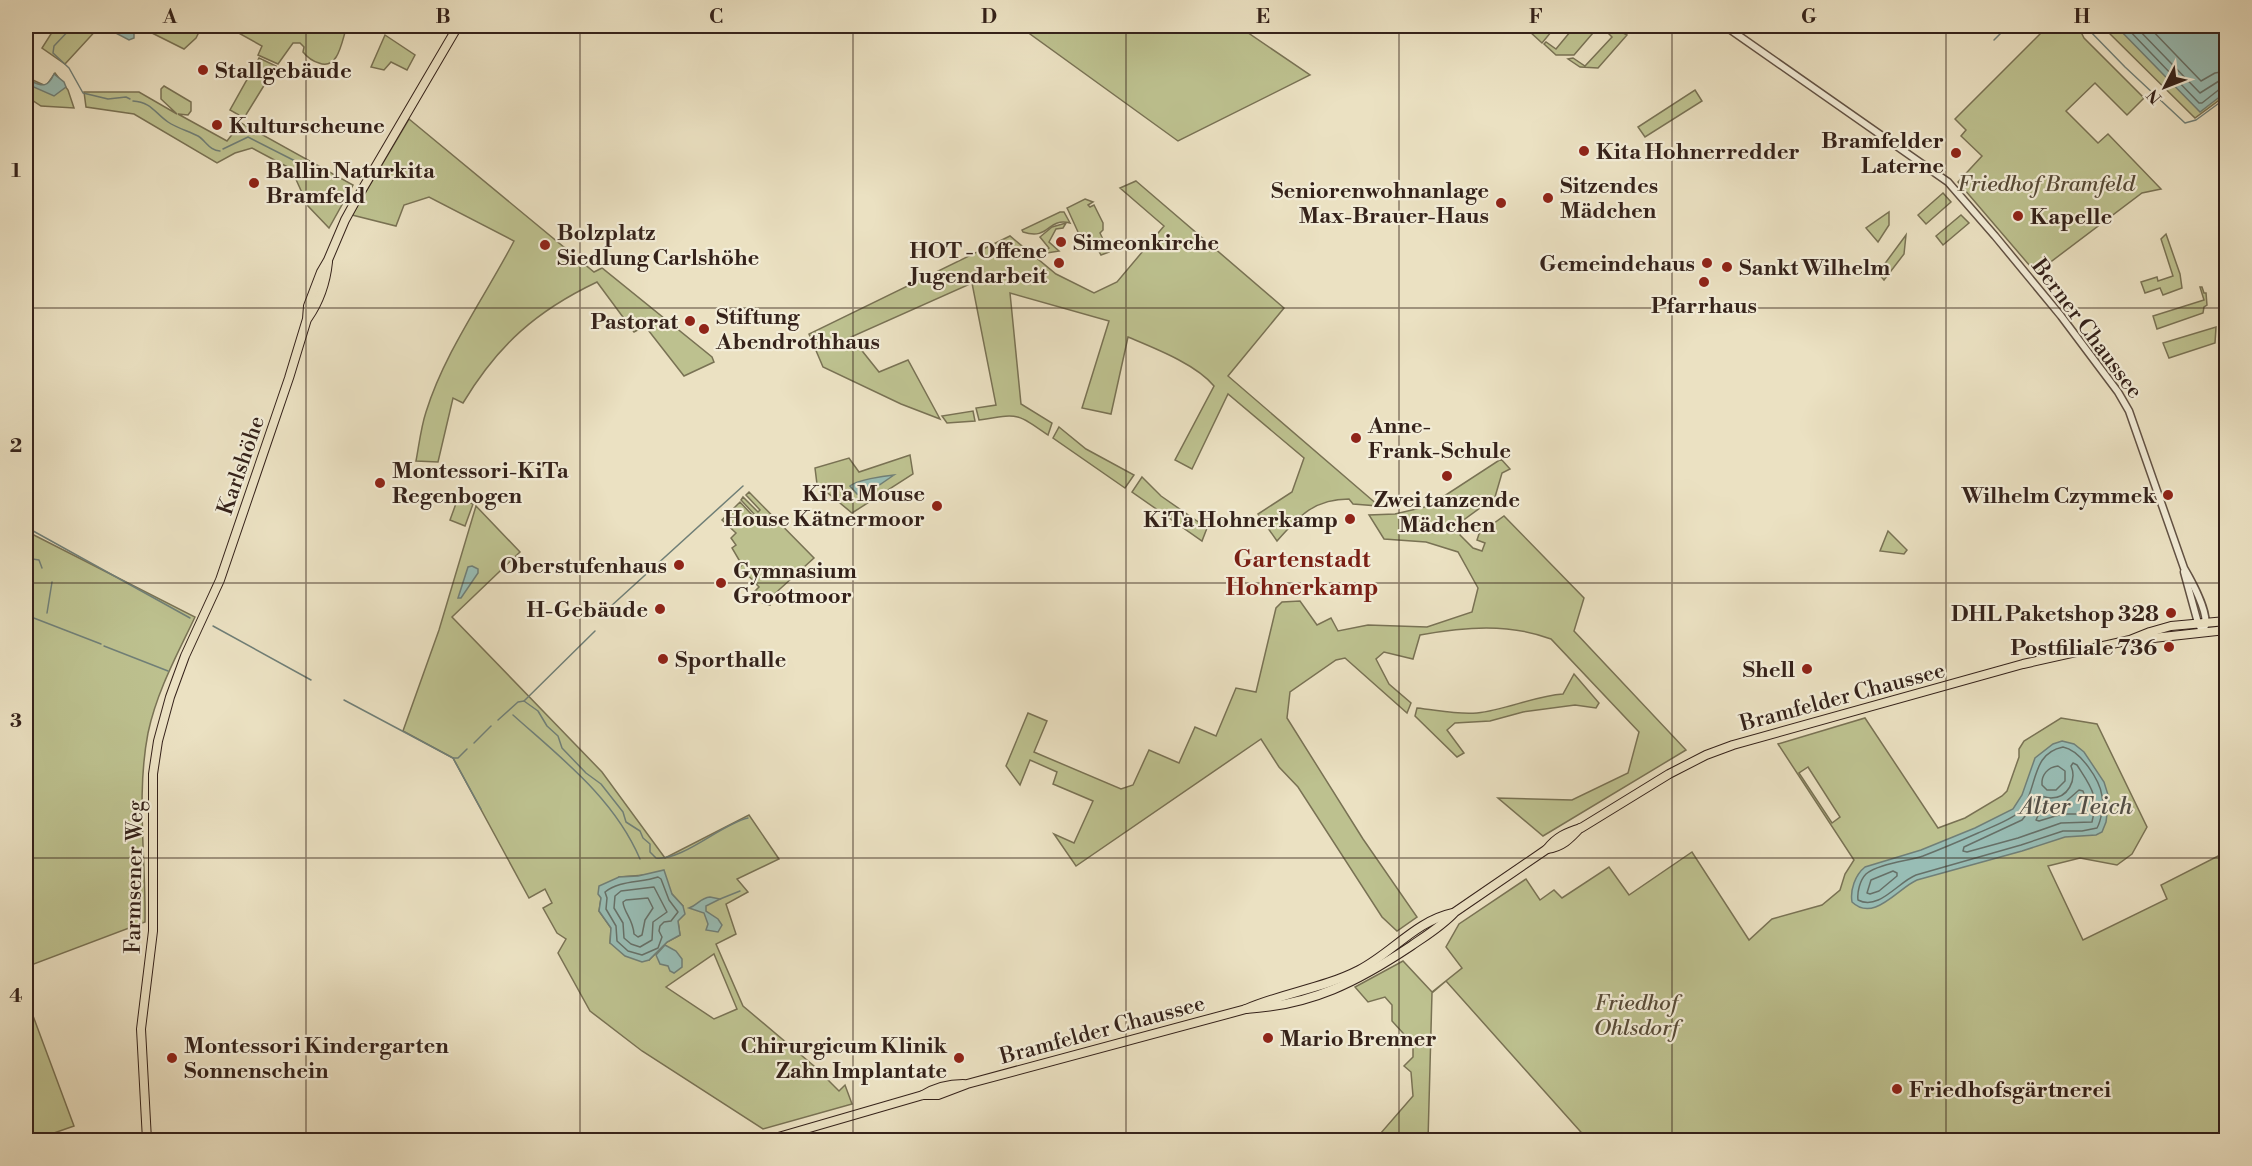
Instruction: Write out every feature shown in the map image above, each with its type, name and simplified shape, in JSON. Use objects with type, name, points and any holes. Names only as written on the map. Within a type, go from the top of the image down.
[{"type":"main road","name":"Karlshöhe","points":[[202,621],[220,580],[308,319],[327,274],[328,260],[345,220],[458,26]]},
{"type":"main road","name":"Farmsener Weg","points":[[147,1140],[141,1029],[153,941],[152,792],[154,762],[170,697],[185,656],[202,621]]},
{"type":"main road","name":"Bramfelder Chaussee","points":[[1246,1009],[1266,1008],[1308,998],[1343,986],[1377,969],[1547,849],[1558,848],[1570,840],[1581,828],[1669,774],[1719,750],[2023,664],[2130,640],[2150,632],[2198,622],[2226,621]]},
{"type":"main road","name":"Bramfelder Chaussee","points":[[2130,640],[2226,630]]},
{"type":"main road","name":"Bramfelder Chaussee","points":[[768,1140],[923,1095],[938,1095],[967,1084],[1246,1009],[1307,989],[1358,970],[1415,930],[1439,916],[1455,912]]},
{"type":"main road","points":[[1307,989],[1308,998]]},
{"type":"street","name":"Berner Chaussee","points":[[1725,26],[1940,176],[1995,236],[2061,315],[2118,392],[2135,425],[2184,568],[2198,622],[2203,632]]},
{"type":"street","name":"Berner Chaussee","points":[[2184,568],[2191,579],[2207,622]]},
{"type":"street","points":[[2203,632],[2207,622]]},
{"type":"green space","points":[[56,26],[100,26],[65,64],[42,48]]},
{"type":"green space","points":[[154,26],[202,26],[196,38],[184,49],[152,33]]},
{"type":"green space","points":[[226,26],[347,26],[339,52],[331,62],[326,64],[316,62],[303,52],[304,47],[300,43],[293,43],[278,64],[258,55],[262,46]]},
{"type":"green space","points":[[1019,26],[1238,26],[1310,75],[1178,141]]},
{"type":"green space","points":[[1534,26],[1557,26],[1551,29],[1552,31],[1542,43],[1528,30]]},
{"type":"green space","points":[[1575,26],[1599,26],[1574,55],[1556,55],[1544,44],[1546,42],[1556,49]]},
{"type":"green space","points":[[1601,26],[1611,26],[1627,35],[1598,68],[1580,67],[1568,59],[1573,58],[1585,66],[1612,37],[1604,29],[1601,32],[1599,30]]},
{"type":"green space","name":"Friedhof Bramfeld","points":[[2048,26],[2078,26],[2084,38],[2144,98],[2127,115],[2095,83],[2066,111],[2098,143],[2108,134],[2161,189],[2142,193],[2036,273],[1958,182],[1982,156],[1961,136],[1966,130],[1955,119]]},
{"type":"green space","points":[[2102,26],[2226,26],[2226,95],[2195,118]]},
{"type":"green space","points":[[385,35],[415,55],[407,70],[391,62],[384,70],[371,67]]},
{"type":"green space","points":[[259,58],[276,66],[244,118],[230,110]]},
{"type":"green space","points":[[55,73],[68,90],[74,108],[41,106],[26,96],[26,77],[46,86]]},
{"type":"green space","points":[[164,86],[191,102],[191,111],[188,115],[178,114],[227,141],[241,123],[353,185],[329,228],[308,206],[294,175],[295,171],[252,148],[235,153],[217,163],[134,114],[86,107],[84,92],[139,92],[177,114],[161,99],[161,89]]},
{"type":"green space","points":[[1695,90],[1702,101],[1645,137],[1638,127]]},
{"type":"green space","points":[[409,119],[594,272],[602,268],[712,357],[714,362],[684,376],[645,326],[634,332],[597,282],[555,305],[520,332],[490,364],[463,403],[453,398],[438,462],[416,461],[424,418],[434,389],[466,325],[514,241],[429,197],[404,205],[396,226],[352,215]]},
{"type":"green space","points":[[1136,181],[1284,308],[1228,376],[1379,506],[1353,504],[1349,499],[1326,502],[1300,517],[1277,541],[1258,514],[1292,492],[1304,458],[1228,394],[1192,469],[1175,460],[1214,386],[1186,364],[1128,337],[1111,414],[1082,408],[1109,321],[1010,293],[1021,404],[1052,423],[1048,435],[1029,422],[1016,417],[979,420],[976,408],[996,405],[972,283],[851,337],[879,372],[908,360],[940,419],[901,404],[823,367],[809,334],[1010,236],[1056,274],[1094,293],[1117,282],[1164,226],[1120,188]]},
{"type":"green space","points":[[1943,193],[1951,202],[1926,224],[1918,215]]},
{"type":"green space","points":[[1085,199],[1093,202],[1088,205],[1090,207],[1094,205],[1103,223],[1103,230],[1100,233],[1109,252],[1101,255],[1091,237],[1078,232],[1067,208]]},
{"type":"green space","points":[[1064,212],[1070,223],[1057,223],[1038,234],[1023,232],[1022,230]]},
{"type":"green space","points":[[1889,212],[1889,225],[1878,242],[1866,228]]},
{"type":"green space","points":[[1961,215],[1969,223],[1943,245],[1936,236]]},
{"type":"green space","points":[[1066,223],[1063,228],[1056,229],[1049,242],[1059,251],[1047,253],[1045,251],[1049,248],[1040,237],[1052,227]]},
{"type":"green space","points":[[2166,234],[2180,274],[2182,288],[2163,295],[2160,288],[2145,293],[2141,282],[2157,277],[2158,281],[2173,276],[2161,239]]},
{"type":"green space","points":[[1906,235],[1904,254],[1884,280],[1878,273]]},
{"type":"green space","points":[[2200,287],[2206,293],[2207,305],[2203,313],[2157,329],[2153,316],[2204,300]]},
{"type":"green space","points":[[2216,327],[2215,343],[2169,358],[2163,343]]},
{"type":"green space","points":[[973,411],[975,421],[947,423],[942,416]]},
{"type":"green space","points":[[1059,427],[1086,449],[1134,475],[1125,488],[1053,438]]},
{"type":"green space","points":[[910,455],[913,474],[852,513],[817,484],[815,468],[849,458],[859,472]]},
{"type":"green space","points":[[1501,459],[1510,469],[1502,473],[1495,497],[1465,519],[1460,535],[1473,548],[1482,551],[1485,543],[1477,540],[1479,534],[1504,516],[1584,598],[1574,631],[1686,750],[1543,836],[1498,798],[1572,800],[1628,773],[1639,732],[1551,639],[1519,630],[1486,628],[1420,635],[1413,659],[1384,652],[1376,659],[1389,684],[1411,703],[1407,713],[1345,658],[1336,660],[1290,692],[1287,718],[1363,839],[1417,917],[1397,931],[1382,917],[1298,787],[1279,767],[1261,739],[1076,866],[1054,834],[1074,843],[1093,801],[1053,784],[1057,772],[1030,760],[1020,785],[1006,766],[1028,713],[1047,721],[1034,752],[1121,789],[1133,785],[1149,750],[1179,763],[1195,727],[1216,736],[1236,688],[1256,692],[1276,608],[1282,602],[1300,601],[1317,625],[1331,618],[1338,631],[1368,625],[1427,627],[1472,612],[1478,588],[1458,552],[1426,542],[1384,539],[1369,515],[1395,514],[1429,506]]},
{"type":"green space","points":[[1142,477],[1161,496],[1207,528],[1202,541],[1132,492]]},
{"type":"green space","points":[[749,492],[814,558],[770,598],[770,605],[763,603],[767,599],[759,592],[755,595],[753,593],[759,587],[744,571],[740,574],[737,570],[742,565],[732,548],[736,545],[731,538],[736,533],[722,520],[740,502],[753,516],[755,515],[741,500],[743,497],[758,512],[760,510],[746,495]]},
{"type":"green space","points":[[458,498],[473,504],[465,526],[450,520]]},
{"type":"green space","points":[[476,506],[520,552],[452,617],[602,772],[665,858],[749,815],[779,859],[737,879],[748,892],[726,904],[736,934],[716,944],[743,1006],[814,1066],[839,1091],[845,1085],[852,1104],[763,1129],[642,1051],[590,1011],[558,953],[566,939],[557,933],[543,908],[552,903],[545,889],[529,898],[453,758],[403,731],[439,630]],"holes":[[[645,875],[672,894],[683,906],[678,921],[680,935],[667,942],[649,960],[610,943],[611,928],[599,911],[601,898],[619,877]],[[714,954],[737,1009],[714,1019],[666,987]]]},
{"type":"green space","points":[[26,531],[195,617],[162,688],[148,733],[144,756],[142,803],[145,922],[26,967]]},
{"type":"green space","points":[[1888,531],[1907,550],[1904,554],[1880,551]]},
{"type":"green space","points":[[1574,674],[1599,703],[1596,708],[1575,705],[1523,712],[1490,721],[1455,723],[1447,730],[1464,753],[1457,757],[1415,716],[1417,708],[1454,713],[1477,713],[1541,697],[1563,694]]},
{"type":"green space","name":"Friedhof Ohlsdorf","points":[[1865,718],[1938,828],[1965,818],[2007,791],[2019,757],[2019,749],[2024,741],[2061,718],[2097,724],[2147,827],[2132,854],[2117,865],[2080,858],[2048,866],[2083,940],[2167,899],[2161,885],[2226,852],[2226,1140],[1588,1140],[1446,981],[1432,993],[1428,1140],[1389,1140],[1380,1134],[1413,1096],[1411,1072],[1404,1066],[1413,1057],[1413,1044],[1392,1021],[1392,1005],[1385,997],[1368,1002],[1355,987],[1403,961],[1432,992],[1462,968],[1446,947],[1459,924],[1526,879],[1540,900],[1554,890],[1562,898],[1609,867],[1629,895],[1692,852],[1749,940],[1772,919],[1822,905],[1840,890],[1845,874],[1854,860],[1778,744]],"holes":[[[1808,767],[1840,817],[1832,823],[1799,773]]]},
{"type":"green space","points":[[26,997],[74,1126],[34,1140],[26,1140]]},
{"type":"water","points":[[101,26],[123,27],[134,34],[134,38],[129,40],[112,31],[102,32]]},
{"type":"water","points":[[2116,26],[2226,26],[2226,92],[2200,112]]},
{"type":"water","points":[[54,74],[64,82],[66,87],[54,96],[29,85],[31,81],[45,85]]},
{"type":"water","points":[[894,475],[872,490],[866,491],[864,495],[857,494],[850,486],[864,480]]},
{"type":"water","points":[[468,567],[478,569],[478,573],[461,598],[458,598]]},
{"type":"water","name":"Alter Teich","points":[[2062,741],[2074,744],[2084,752],[2104,782],[2109,798],[2106,822],[2102,832],[2096,835],[2065,837],[1917,880],[1886,902],[1869,909],[1852,902],[1854,883],[1858,874],[1865,867],[1921,850],[1975,828],[2013,809],[2022,795],[2035,758],[2053,744]]},
{"type":"water","points":[[664,870],[672,894],[683,906],[685,914],[678,921],[680,935],[667,942],[649,960],[642,962],[625,956],[610,943],[611,928],[599,911],[601,898],[598,894],[599,886],[619,877],[638,876]]},
{"type":"water","points":[[710,897],[720,899],[706,906],[706,911],[718,919],[722,925],[718,932],[706,930],[708,924],[704,913],[689,908]]},
{"type":"water","points":[[665,945],[676,951],[682,959],[682,967],[674,973],[668,966],[660,964],[656,955]]},
{"type":"waterway","points":[[73,26],[54,46],[53,53],[69,68],[83,93],[108,99],[126,97],[130,99]]},
{"type":"waterway","points":[[1994,40],[2008,26]]},
{"type":"waterway","points":[[2085,26],[2185,123],[2196,120],[2226,98]]},
{"type":"waterway","points":[[133,101],[144,103],[168,122],[198,136],[211,148],[220,151]]},
{"type":"waterway","points":[[223,149],[248,137],[301,164]]},
{"type":"waterway","points":[[599,617],[743,486]]},
{"type":"waterway","points":[[26,527],[190,618]]},
{"type":"waterway","points":[[26,558],[39,560],[42,568]]},
{"type":"waterway","points":[[47,613],[52,582]]},
{"type":"waterway","points":[[26,615],[101,644]]},
{"type":"waterway","points":[[213,626],[311,680]]},
{"type":"waterway","points":[[498,720],[518,702],[524,701],[595,631]]},
{"type":"waterway","points":[[104,646],[168,671]]},
{"type":"waterway","points":[[344,700],[453,758],[458,758],[467,749]]},
{"type":"waterway","points":[[524,701],[538,711],[547,726],[558,736],[562,748],[586,773],[601,784],[623,812],[626,822],[640,831],[643,838],[650,844],[650,852],[656,858],[678,854],[726,827],[748,818]]},
{"type":"waterway","points":[[513,715],[567,763],[601,798],[629,837],[640,859]]},
{"type":"waterway","points":[[474,743],[491,726]]},
{"type":"waterway","points":[[453,758],[481,809]]},
{"type":"waterway","points":[[720,899],[740,891]]},
{"type":"place","name":"Stallgebäude","points":[[203,70]]},
{"type":"place","name":"Kulturscheune","points":[[217,125]]},
{"type":"place","name":"Kita Hohnerredder","points":[[1584,151]]},
{"type":"place","name":"Bramfelder Laterne","points":[[1956,153]]},
{"type":"place","name":"Ballin Naturkita Bramfeld","points":[[254,183]]},
{"type":"place","name":"Sitzendes Mädchen","points":[[1548,198]]},
{"type":"place","name":"Seniorenwohnanlage Max-Brauer-Haus","points":[[1501,203]]},
{"type":"place","name":"Kapelle","points":[[2018,216]]},
{"type":"place","name":"Simeonkirche","points":[[1061,242]]},
{"type":"place","name":"Bolzplatz Siedlung Carlshöhe","points":[[545,245]]},
{"type":"place","name":"HOT - Offene Jugendarbeit","points":[[1059,263]]},
{"type":"place","name":"Gemeindehaus","points":[[1707,263]]},
{"type":"place","name":"Sankt Wilhelm","points":[[1727,267]]},
{"type":"place","name":"Pfarrhaus","points":[[1704,282]]},
{"type":"place","name":"Pastorat","points":[[690,321]]},
{"type":"place","name":"Stiftung Abendrothhaus","points":[[704,329]]},
{"type":"place","name":"Anne- Frank-Schule","points":[[1356,438]]},
{"type":"place","name":"Zwei tanzende Mädchen","points":[[1447,476]]},
{"type":"place","name":"Montessori-KiTa Regenbogen","points":[[380,483]]},
{"type":"place","name":"Wilhelm Czymmek","points":[[2168,495]]},
{"type":"place","name":"KiTa Mouse House Kätnermoor","points":[[937,506]]},
{"type":"place","name":"KiTa Hohnerkamp","points":[[1350,519]]},
{"type":"place","name":"Oberstufenhaus","points":[[679,565]]},
{"type":"place","name":"Gymnasium Grootmoor","points":[[721,583]]},
{"type":"place","name":"H-Gebäude","points":[[660,609]]},
{"type":"place","name":"DHL Paketshop 328","points":[[2171,613]]},
{"type":"place","name":"Postfiliale 736","points":[[2169,647]]},
{"type":"place","name":"Sporthalle","points":[[663,659]]},
{"type":"place","name":"Shell","points":[[1807,669]]},
{"type":"place","name":"Mario Brenner","points":[[1268,1038]]},
{"type":"place","name":"Montessori Kindergarten Sonnenschein","points":[[172,1058]]},
{"type":"place","name":"Chirurgicum Klinik Zahn Implantate","points":[[959,1058]]},
{"type":"place","name":"Friedhofsgärtnerei","points":[[1897,1089]]},
{"type":"district","name":"Gartenstadt Hohnerkamp","points":[[1302,573]]}]
